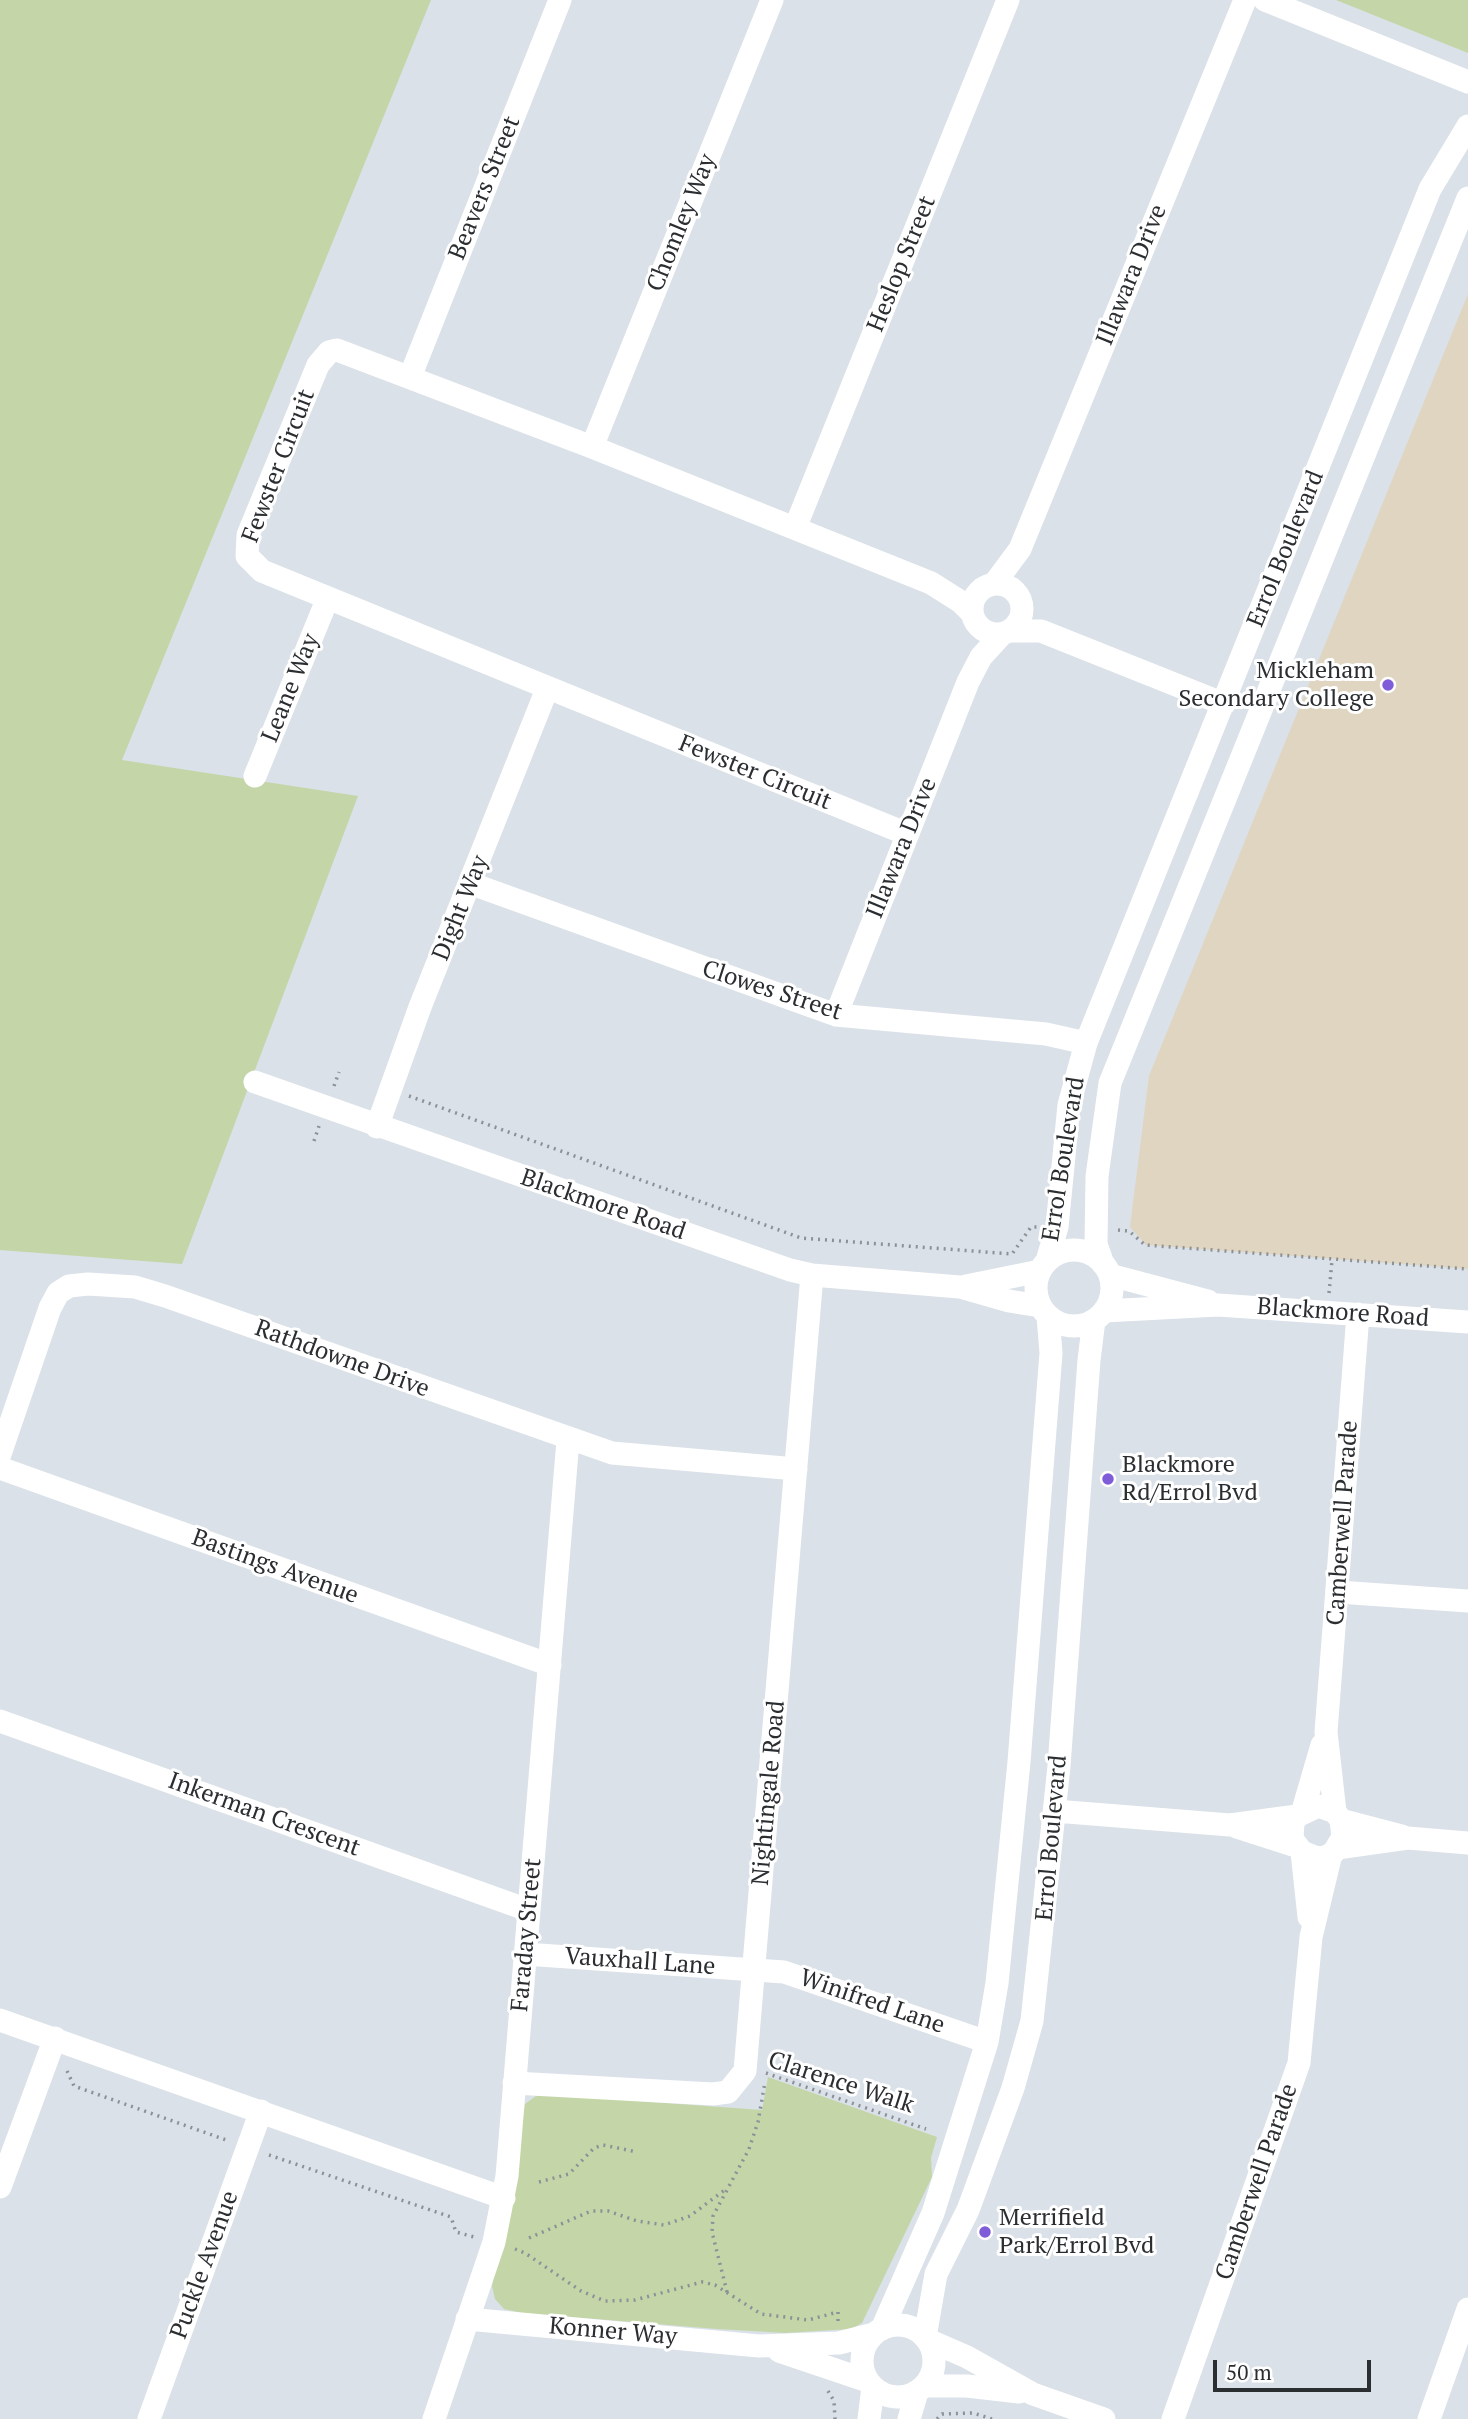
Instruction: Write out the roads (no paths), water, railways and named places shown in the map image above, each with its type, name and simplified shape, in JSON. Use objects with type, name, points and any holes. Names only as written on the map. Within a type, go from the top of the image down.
[{"type":"street","name":"Beavers Street","points":[[410,377],[560,0]]},
{"type":"street","name":"Chomley Way","points":[[592,447],[772,0]]},
{"type":"street","name":"Heslop Street","points":[[795,528],[1008,0]]},
{"type":"street","name":"Illawara Drive","points":[[1019,597],[1016,571],[1020,549],[1245,0]]},
{"type":"street","points":[[1265,0],[1468,82]]},
{"type":"street","name":"Errol Boulevard","points":[[1044,1266],[1056,1227],[1069,1105],[1086,1042],[1430,189],[1468,126]]},
{"type":"street","name":"Errol Boulevard","points":[[1106,1269],[1096,1244],[1096,1229],[1102,1123],[1110,1083],[1468,198]]},
{"type":"street","name":"Fewster Circuit","points":[[906,834],[327,600],[253,565],[246,546],[248,535],[322,357],[337,350],[592,447],[931,583],[955,589],[990,585]]},
{"type":"street","name":"Illawara Drive","points":[[990,585],[1020,549]]},
{"type":"street","name":"Fewster Circuit","points":[[931,583],[954,597],[974,617]]},
{"type":"street","points":[[1077,645],[1045,625],[1011,587],[990,585],[975,598],[974,617],[987,632],[1041,631],[1224,704]]},
{"type":"street","points":[[1006,632],[1021,618],[1019,597]]},
{"type":"street","name":"Leane Way","points":[[255,776],[327,600]]},
{"type":"street","name":"Illawara Drive","points":[[968,682],[976,654],[974,617]]},
{"type":"street","name":"Illawara Drive","points":[[836,1015],[968,682],[981,657],[1006,632]]},
{"type":"street","name":"Dight Way","points":[[377,1127],[420,1007],[472,884],[547,690]]},
{"type":"street","name":"Clowes Street","points":[[472,884],[836,1015],[1046,1034],[1086,1042]]},
{"type":"street","name":"Blackmore Road","points":[[255,1082],[377,1127],[812,1275],[960,1287],[1044,1311]]},
{"type":"street","points":[[1069,1251],[1081,1251],[1106,1269],[1112,1287],[1099,1316],[1070,1326],[1044,1311],[1037,1294],[1044,1266],[1069,1251]]},
{"type":"street","name":"Blackmore Road","points":[[960,1287],[1044,1266]]},
{"type":"street","name":"Blackmore Road","points":[[1106,1269],[1218,1305]]},
{"type":"street","name":"Nightingale Road","points":[[514,2083],[713,2094],[728,2092],[756,2072],[755,1970],[812,1275]]},
{"type":"street","name":"Rathdowne Drive","points":[[0,1454],[50,1308],[58,1293],[69,1286],[89,1284],[135,1287],[165,1296],[568,1440],[612,1453],[796,1469]]},
{"type":"street","name":"Blackmore Road","points":[[1099,1316],[1218,1305],[1468,1322]]},
{"type":"street","name":"Errol Boulevard","points":[[878,2331],[933,2214],[987,2042],[997,1983],[1051,1353],[1044,1311]]},
{"type":"street","name":"Camberwell Parade","points":[[1300,1813],[1326,1732],[1358,1314]]},
{"type":"street","name":"Errol Boulevard","points":[[926,2338],[936,2274],[968,2210],[1013,2088],[1032,2021],[1055,1811],[1099,1316]]},
{"type":"street","name":"Faraday Street","points":[[433,2419],[494,2242],[504,2198],[568,1440]]},
{"type":"street","name":"Bastings Avenue","points":[[0,1468],[550,1665]]},
{"type":"street","points":[[1338,1592],[1468,1601]]},
{"type":"street","name":"Inkerman Crescent","points":[[0,1721],[528,1909]]},
{"type":"street","name":"Camberwell Parade","points":[[1326,1732],[1338,1816]]},
{"type":"street","points":[[1055,1811],[1230,1825],[1300,1813],[1318,1806],[1338,1816],[1408,1838],[1468,1843]]},
{"type":"street","points":[[1299,1849],[1292,1831],[1300,1813]]},
{"type":"street","points":[[1334,1851],[1343,1837],[1338,1816]]},
{"type":"street","points":[[1230,1825],[1317,1858],[1334,1851],[1408,1838]]},
{"type":"street","name":"Camberwell Parade","points":[[1299,1849],[1311,1937]]},
{"type":"street","name":"Camberwell Parade","points":[[1173,2419],[1299,2063],[1311,1937],[1334,1851]]},
{"type":"street","name":"Vauxhall Lane","points":[[525,1954],[755,1970]]},
{"type":"street","name":"Winifred Lane","points":[[755,1970],[802,1976],[987,2042]]},
{"type":"street","points":[[0,2020],[504,2198]]},
{"type":"street","points":[[0,2188],[55,2038]]},
{"type":"street","name":"Puckle Avenue","points":[[149,2419],[261,2110]]},
{"type":"street","points":[[1429,2419],[1468,2309]]},
{"type":"street","name":"Konner Way","points":[[467,2319],[759,2346],[839,2343],[878,2331]]},
{"type":"street","points":[[869,2419],[871,2384],[862,2361],[867,2342],[878,2331],[905,2325],[1033,2394],[1104,2419]]},
{"type":"street","points":[[909,2419],[934,2364],[926,2338]]},
{"type":"street","name":"Konner Way","points":[[759,2346],[871,2384]]},
{"type":"street","points":[[871,2384],[886,2395],[900,2396],[921,2389],[967,2386],[1033,2394]]},
{"type":"place","name":"Mickleham Secondary College","points":[[1388,685]]},
{"type":"place","name":"Blackmore Rd/Errol Bvd","points":[[1108,1479]]},
{"type":"place","name":"Merrifield Park/Errol Bvd","points":[[985,2232]]}]
